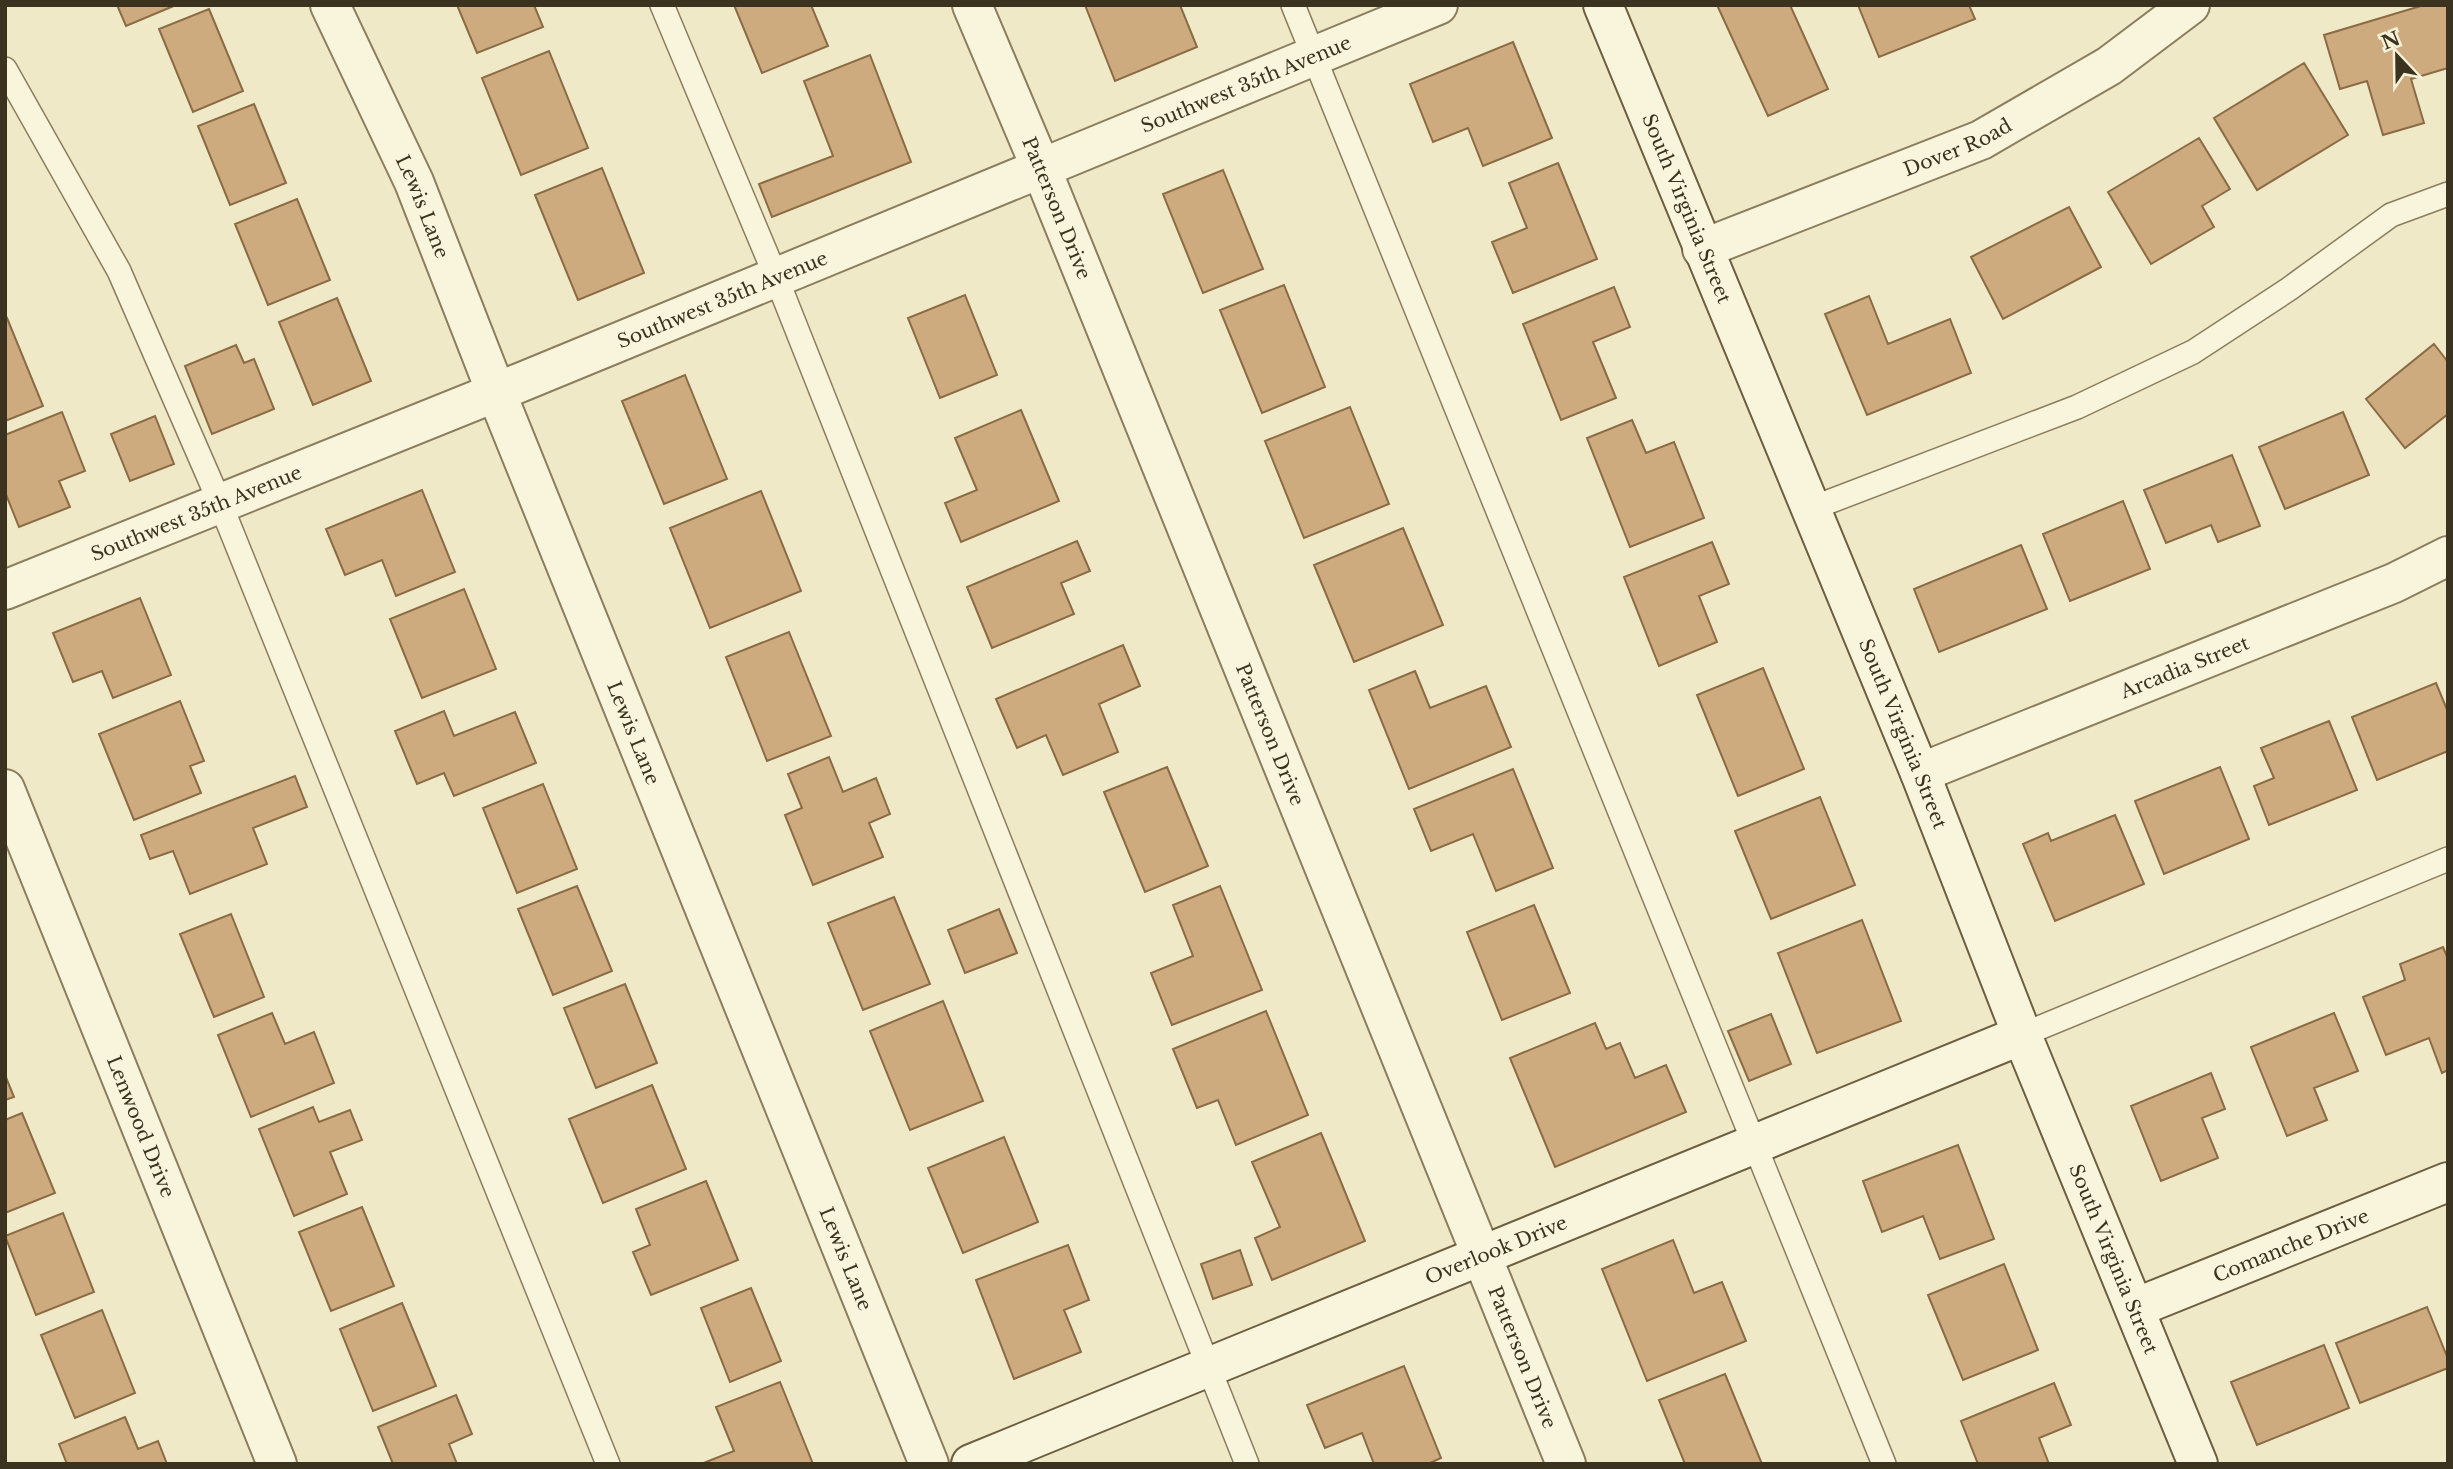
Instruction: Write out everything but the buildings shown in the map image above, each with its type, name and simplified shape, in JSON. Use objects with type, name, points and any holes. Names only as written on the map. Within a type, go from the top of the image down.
[{"type":"street","name":"Lewis Lane","points":[[330,5],[414,181],[496,392],[929,1464]]},
{"type":"street","name":"Patterson Drive","points":[[972,5],[1041,168],[1566,1464]]},
{"type":"street","name":"Southwest 35th Avenue","points":[[5,590],[496,392],[1438,5]]},
{"type":"street","name":"South Virginia Street","points":[[1603,5],[1920,774],[2022,1035],[2198,1464]]},
{"type":"street","name":"Dover Road","points":[[1702,249],[1981,140],[2109,66],[2190,5]]},
{"type":"street","name":"Arcadia Street","points":[[1920,774],[2394,583],[2448,556]]},
{"type":"street","name":"Lenwood Drive","points":[[5,789],[277,1464]]},
{"type":"street","name":"Overlook Drive","points":[[971,1464],[2022,1035]]},
{"type":"street","name":"Comanche Drive","points":[[2135,1308],[2448,1182]]},
{"type":"lane","points":[[662,5],[776,277],[1247,1464]]},
{"type":"lane","points":[[1293,5],[1884,1464]]},
{"type":"lane","points":[[5,69],[119,271],[220,503],[608,1464]]},
{"type":"lane","points":[[1810,509],[2077,407],[2193,352],[2289,289],[2391,215],[2448,194]]},
{"type":"lane","points":[[2022,1035],[2448,859]]}]
